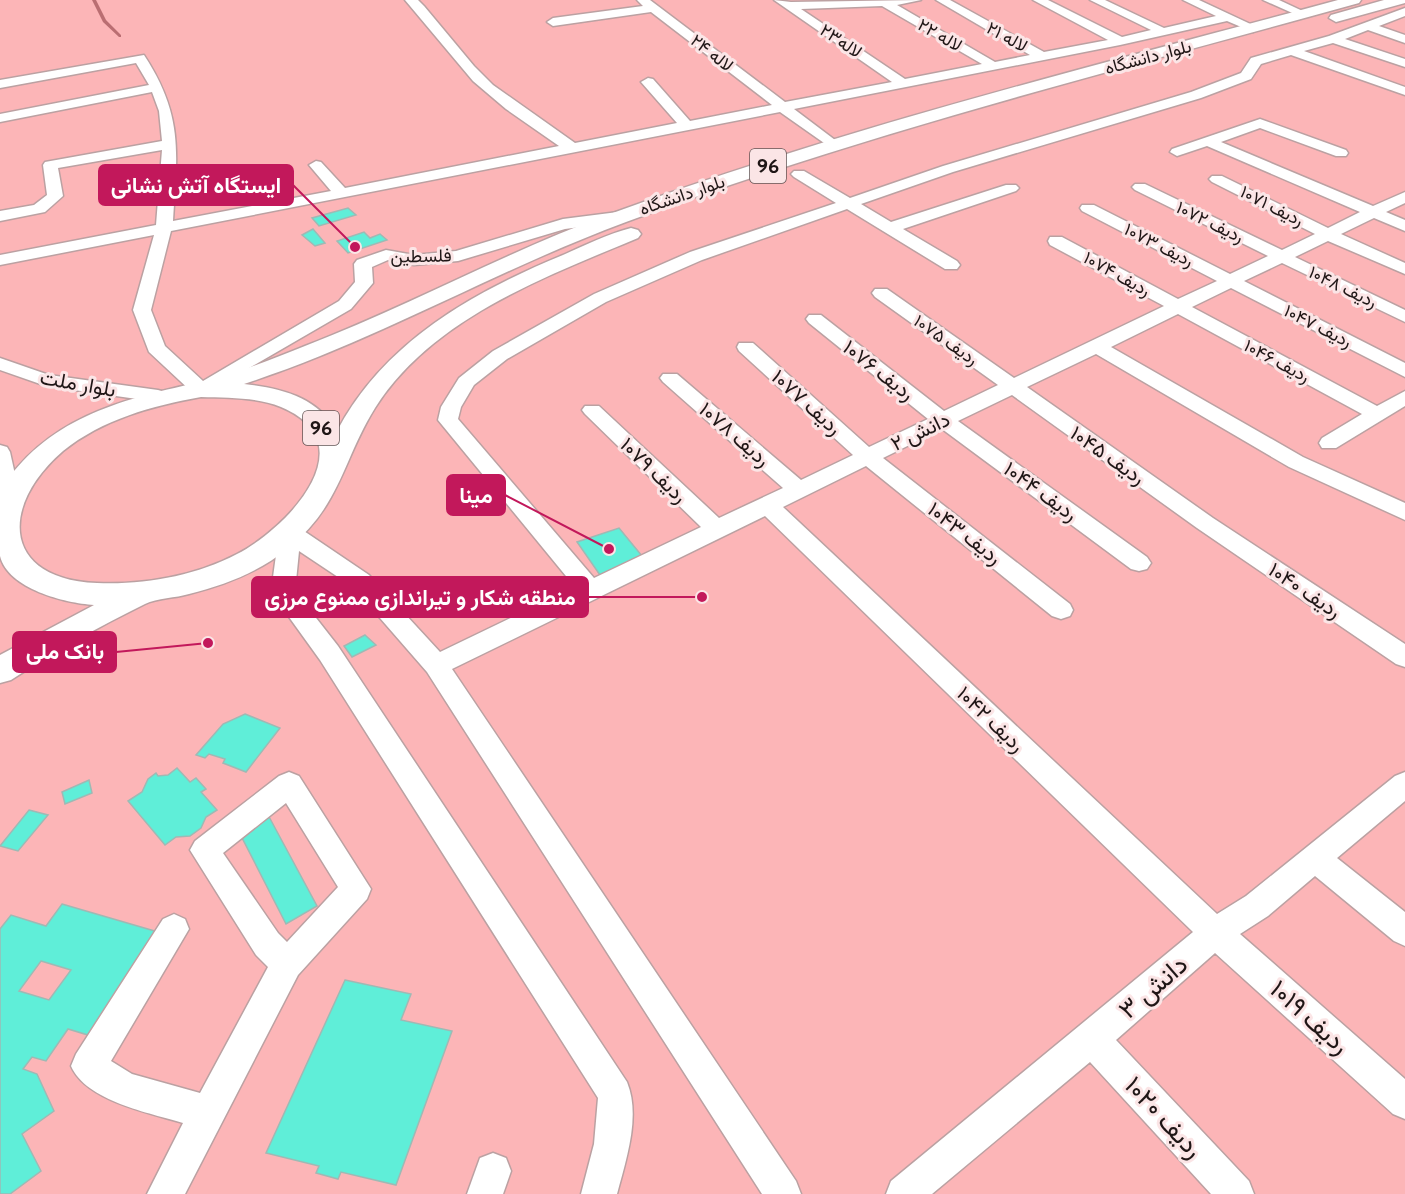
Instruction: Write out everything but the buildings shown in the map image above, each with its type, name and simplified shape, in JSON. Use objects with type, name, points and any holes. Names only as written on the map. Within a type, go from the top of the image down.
[{"type":"main road","name":"بلوار دانشگاه","points":[[201,390],[262,372],[316,351],[561,239],[618,217],[834,146],[1352,0]]},
{"type":"main road","name":"بلوار دانشگاه","points":[[332,468],[351,427],[381,383],[422,342],[456,317],[504,290],[585,253],[639,231],[799,174],[906,140],[1402,10]]},
{"type":"main road","name":"96","points":[[201,390],[245,390],[283,399],[312,416],[329,439],[332,468],[319,501],[290,533],[247,562],[194,584],[137,595],[83,594],[40,582],[12,559],[1,530],[9,497],[31,465],[65,436],[108,413],[158,396],[201,390]]},
{"type":"main road","name":"96","points":[[0,671],[30,652],[137,595]]},
{"type":"street","points":[[411,0],[440,30],[477,77],[529,120],[572,148]]},
{"type":"street","points":[[784,3],[827,2],[857,6],[915,0]]},
{"type":"street","name":"لاله ۲۱","points":[[942,0],[1042,57]]},
{"type":"street","points":[[1039,0],[1120,41]]},
{"type":"street","points":[[1096,0],[1164,32]]},
{"type":"street","points":[[1189,0],[1254,28]]},
{"type":"street","points":[[1269,0],[1303,14]]},
{"type":"street","name":"لاله۲۳","points":[[784,3],[901,82]]},
{"type":"street","points":[[553,22],[648,4]]},
{"type":"street","name":"لاله ۲۴","points":[[648,4],[834,146]]},
{"type":"street","name":"لاله ۲۲","points":[[886,4],[994,66]]},
{"type":"street","points":[[591,590],[448,420],[456,397],[466,382],[500,355],[600,298],[696,256],[948,169],[1196,95],[1246,76],[1254,62],[1333,39],[1402,10]]},
{"type":"street","points":[[0,260],[901,82],[1042,57],[1228,17]]},
{"type":"street","points":[[1366,26],[1405,39]]},
{"type":"street","points":[[1333,39],[1405,63]]},
{"type":"street","points":[[1291,51],[1405,91]]},
{"type":"street","points":[[0,84],[140,58],[157,87],[168,118],[170,144],[164,228],[142,310],[156,348],[201,390]]},
{"type":"street","points":[[648,82],[686,125]]},
{"type":"street","points":[[0,118],[157,87]]},
{"type":"street","points":[[1177,152],[1260,123],[1341,153]]},
{"type":"street","points":[[1207,141],[1405,226]]},
{"type":"street","points":[[0,216],[39,209],[55,196],[50,165],[170,144]]},
{"type":"street","points":[[316,165],[341,193]]},
{"type":"street","points":[[799,174],[887,229],[951,265]]},
{"type":"street","name":"ردیف ۱۰۷۱","points":[[1217,179],[1327,234],[1405,269]]},
{"type":"street","name":"ردیف ۱۰۷۲","points":[[1140,187],[1281,256]]},
{"type":"street","points":[[887,229],[1011,188]]},
{"type":"street","name":"دانش ۲","points":[[436,665],[1405,197]]},
{"type":"street","name":"ردیف ۱۰۷۳","points":[[1088,208],[1230,281]]},
{"type":"street","name":"فلسطین","points":[[201,390],[345,304],[364,283],[363,264],[386,255],[414,260],[458,256],[563,224],[618,217]]},
{"type":"street","name":"ردیف ۱۰۷۴","points":[[1056,241],[1177,307]]},
{"type":"street","name":"ردیف ۱۰۴۸","points":[[1281,256],[1405,317]]},
{"type":"street","name":"ردیف ۱۰۴۷","points":[[1230,281],[1405,371]]},
{"type":"street","name":"ردیف ۱۰۷۵","points":[[881,293],[1012,387]]},
{"type":"street","name":"ردیف ۱۰۴۶","points":[[1177,307],[1377,414]]},
{"type":"street","name":"ردیف ۱۰۷۶","points":[[815,320],[943,420]]},
{"type":"street","points":[[1096,346],[1296,462],[1405,512]]},
{"type":"street","name":"ردیف ۱۰۷۷","points":[[746,347],[868,456]]},
{"type":"street","name":"بلوار ملت","points":[[0,364],[46,380],[158,396]]},
{"type":"street","name":"ردیف ۱۰۷۸","points":[[670,378],[799,490]]},
{"type":"street","name":"ردیف ۱۰۴۵","points":[[1012,387],[1205,523]]},
{"type":"street","points":[[1329,443],[1405,398]]},
{"type":"street","name":"ردیف ۱۰۷۹","points":[[592,410],[717,529]]},
{"type":"street","name":"ردیف ۱۰۴۴","points":[[943,420],[1139,563]]},
{"type":"street","points":[[0,452],[9,497]]},
{"type":"street","name":"ردیف ۱۰۴۳","points":[[868,456],[1061,610]]},
{"type":"street","name":"ردیف ۱۰۴۲","points":[[767,505],[1215,933]]},
{"type":"street","name":"ردیف ۱۰۴۰","points":[[1205,523],[1405,657]]},
{"type":"street","points":[[598,1194],[612,1144],[615,1094],[329,653],[283,592],[290,533],[361,581],[436,665],[783,1194]]},
{"type":"street","points":[[165,1194],[287,964],[356,889],[289,784],[205,850],[267,944],[287,964]]},
{"type":"street","name":"دانش ۳","points":[[904,1194],[1092,1040],[1215,933],[1257,906],[1402,792]]},
{"type":"street","points":[[1316,858],[1405,932]]},
{"type":"street","points":[[174,929],[88,1066],[125,1089],[208,1113]]},
{"type":"street","name":"ردیف ۱۰۱۹","points":[[1215,933],[1405,1102]]},
{"type":"street","name":"ردیف ۱۰۲۰","points":[[1092,1040],[1236,1194]]},
{"type":"shaded area","points":[[0,0],[1405,0],[1405,1194],[0,1194]]},
{"type":"waterway","points":[[94,0],[104,21],[120,36]]},
{"type":"place","name":"ایستگاه آتش نشانی","points":[[355,247]]},
{"type":"place","name":"مینا","points":[[609,549]]},
{"type":"place","name":"منطقه شکار و تیراندازی ممنوع مرزی","points":[[702,597]]},
{"type":"place","name":"بانک ملی","points":[[208,643]]}]
